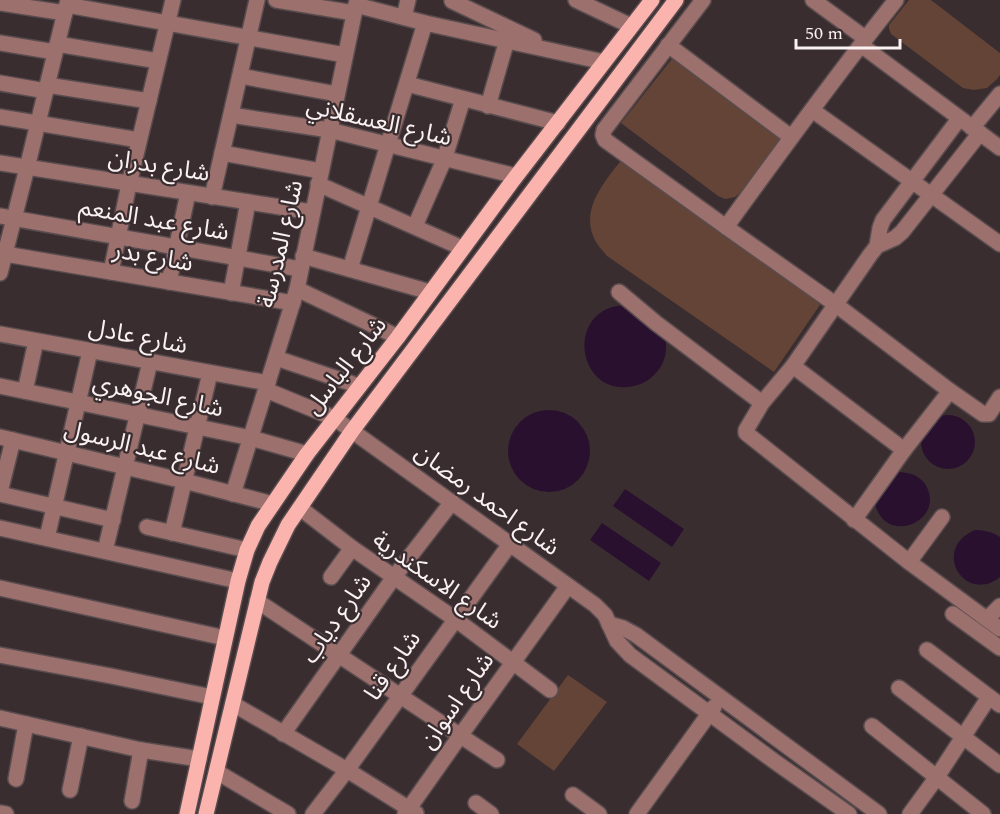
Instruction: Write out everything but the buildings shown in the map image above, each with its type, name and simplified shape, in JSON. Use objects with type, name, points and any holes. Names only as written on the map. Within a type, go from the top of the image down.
[{"type":"main road","name":"شارع الباسل","points":[[187,814],[238,581],[247,550],[258,526],[307,454],[652,0]]},
{"type":"main road","name":"شارع الباسل","points":[[206,814],[257,601],[270,562],[288,525],[352,431],[529,196],[671,2]]},
{"type":"main road","points":[[513,180],[529,196]]},
{"type":"street","points":[[111,272],[139,140],[173,0]]},
{"type":"street","points":[[212,197],[257,0]]},
{"type":"street","points":[[276,0],[355,6],[604,62]]},
{"type":"street","points":[[404,17],[408,0]]},
{"type":"street","points":[[576,0],[631,26]]},
{"type":"street","points":[[703,0],[604,130],[605,140],[986,415],[1000,398]]},
{"type":"street","points":[[813,0],[970,127],[1000,148]]},
{"type":"street","points":[[726,227],[791,137],[896,0]]},
{"type":"street","points":[[452,1],[558,51]]},
{"type":"street","points":[[0,3],[66,6],[345,55]]},
{"type":"street","points":[[0,271],[5,254],[7,217],[27,168],[66,6]]},
{"type":"street","name":"شارع المدرسة","points":[[233,494],[295,296],[355,6]]},
{"type":"street","points":[[350,269],[425,23]]},
{"type":"street","points":[[488,106],[507,40]]},
{"type":"street","points":[[0,43],[158,61]]},
{"type":"street","points":[[668,45],[791,137]]},
{"type":"street","points":[[240,76],[337,94]]},
{"type":"street","points":[[0,83],[148,101]]},
{"type":"street","points":[[407,84],[558,123]]},
{"type":"street","points":[[878,246],[880,228],[884,220],[912,182],[970,127],[1000,94]]},
{"type":"street","points":[[415,226],[444,160],[463,99]]},
{"type":"street","points":[[812,110],[1000,244]]},
{"type":"street","name":"شارع العسقلاني","points":[[231,115],[329,130],[513,180]]},
{"type":"street","points":[[0,117],[139,140]]},
{"type":"street","points":[[970,127],[931,195],[902,232],[878,246],[793,366],[762,403],[746,433],[854,520],[1000,628]]},
{"type":"street","points":[[222,153],[319,177],[369,206],[462,248]]},
{"type":"street","name":"شارع بدران","points":[[0,163],[312,212]]},
{"type":"street","points":[[170,282],[188,193]]},
{"type":"street","points":[[231,293],[248,202]]},
{"type":"street","name":"شارع عبد المنعم","points":[[7,217],[238,258],[350,269],[430,292]]},
{"type":"street","name":"شارع بدر","points":[[5,254],[231,293],[295,296],[398,337]]},
{"type":"street","points":[[619,292],[656,323],[762,403]]},
{"type":"street","name":"شارع عادل","points":[[0,334],[210,373],[267,387],[334,418]]},
{"type":"street","points":[[25,391],[36,340]]},
{"type":"street","points":[[47,538],[90,351]]},
{"type":"street","points":[[276,358],[359,386]]},
{"type":"street","points":[[105,551],[150,362]]},
{"type":"street","points":[[793,366],[904,450]]},
{"type":"street","points":[[172,533],[210,373]]},
{"type":"street","name":"شارع الجوهري","points":[[0,386],[197,426],[307,454]]},
{"type":"street","points":[[854,520],[950,391]]},
{"type":"street","name":"شارع احمد رمضان","points":[[334,418],[598,608],[605,615],[612,633],[623,648],[846,813]]},
{"type":"street","points":[[7,438],[0,493],[113,520]]},
{"type":"street","name":"شارع عبد الرسول","points":[[7,438],[273,504]]},
{"type":"street","name":"شارع دياب","points":[[283,734],[394,577],[452,502]]},
{"type":"street","name":"شارع الاسكندرية","points":[[300,508],[550,690]]},
{"type":"street","points":[[909,562],[942,517]]},
{"type":"street","points":[[147,527],[247,550]]},
{"type":"street","points":[[0,528],[238,581]]},
{"type":"street","name":"شارع قنا","points":[[313,814],[510,544]]},
{"type":"street","points":[[331,578],[352,548]]},
{"type":"street","name":"شارع اسوان","points":[[411,812],[460,736],[568,586]]},
{"type":"street","points":[[0,588],[225,638]]},
{"type":"street","points":[[257,601],[497,760]]},
{"type":"street","points":[[987,619],[1000,606]]},
{"type":"street","points":[[953,614],[1000,648]]},
{"type":"street","name":"شارع احمد رمضان","points":[[609,624],[636,635],[879,814]]},
{"type":"street","points":[[910,814],[964,737],[995,701],[927,650]]},
{"type":"street","points":[[0,655],[212,697]]},
{"type":"street","points":[[899,688],[1000,765]]},
{"type":"street","points":[[637,814],[721,698]]},
{"type":"street","points":[[233,704],[347,770],[411,812]]},
{"type":"street","points":[[0,718],[141,750],[199,759]]},
{"type":"street","points":[[16,779],[26,724]]},
{"type":"street","points":[[872,726],[983,814]]},
{"type":"street","points":[[70,790],[81,736]]},
{"type":"street","points":[[132,801],[141,750]]},
{"type":"street","points":[[217,772],[288,814]]},
{"type":"street","points":[[573,795],[599,814]]},
{"type":"street","points":[[476,803],[491,814]]},
{"type":"shaded area","points":[[909,0],[931,0],[1000,53],[1000,75],[997,79],[987,88],[974,90],[963,88],[891,34],[889,25]]},
{"type":"shaded area","points":[[679,50],[787,130],[744,189],[735,197],[725,199],[718,196],[621,123]]},
{"type":"shaded area","points":[[626,154],[824,299],[774,372],[607,256],[597,244],[591,230],[592,206],[604,184]]},
{"type":"shaded area","points":[[631,305],[664,330],[666,343],[664,361],[658,371],[638,385],[628,387],[611,385],[598,378],[589,366],[585,352],[585,337],[591,323],[601,312],[617,306]]},
{"type":"shaded area","points":[[549,410],[565,413],[578,422],[587,435],[590,451],[587,467],[578,480],[565,489],[549,492],[533,489],[520,480],[511,467],[508,451],[511,435],[520,422],[533,413]]},
{"type":"shaded area","points":[[943,415],[953,415],[963,419],[971,427],[975,442],[971,457],[963,465],[953,469],[943,469],[933,465],[925,457],[921,447],[921,437],[925,427],[933,419]]},
{"type":"shaded area","points":[[895,472],[908,473],[919,478],[925,484],[930,498],[928,510],[921,519],[910,525],[899,526],[887,523],[879,513],[874,497]]},
{"type":"shaded area","points":[[625,489],[684,529],[672,547],[613,506]]},
{"type":"shaded area","points":[[602,523],[661,563],[649,581],[590,540]]},
{"type":"shaded area","points":[[975,530],[982,530],[1000,537],[1000,577],[987,584],[975,584],[965,579],[957,571],[954,561],[955,549],[962,539]]},
{"type":"shaded area","points":[[568,675],[607,702],[554,771],[517,744]]}]
